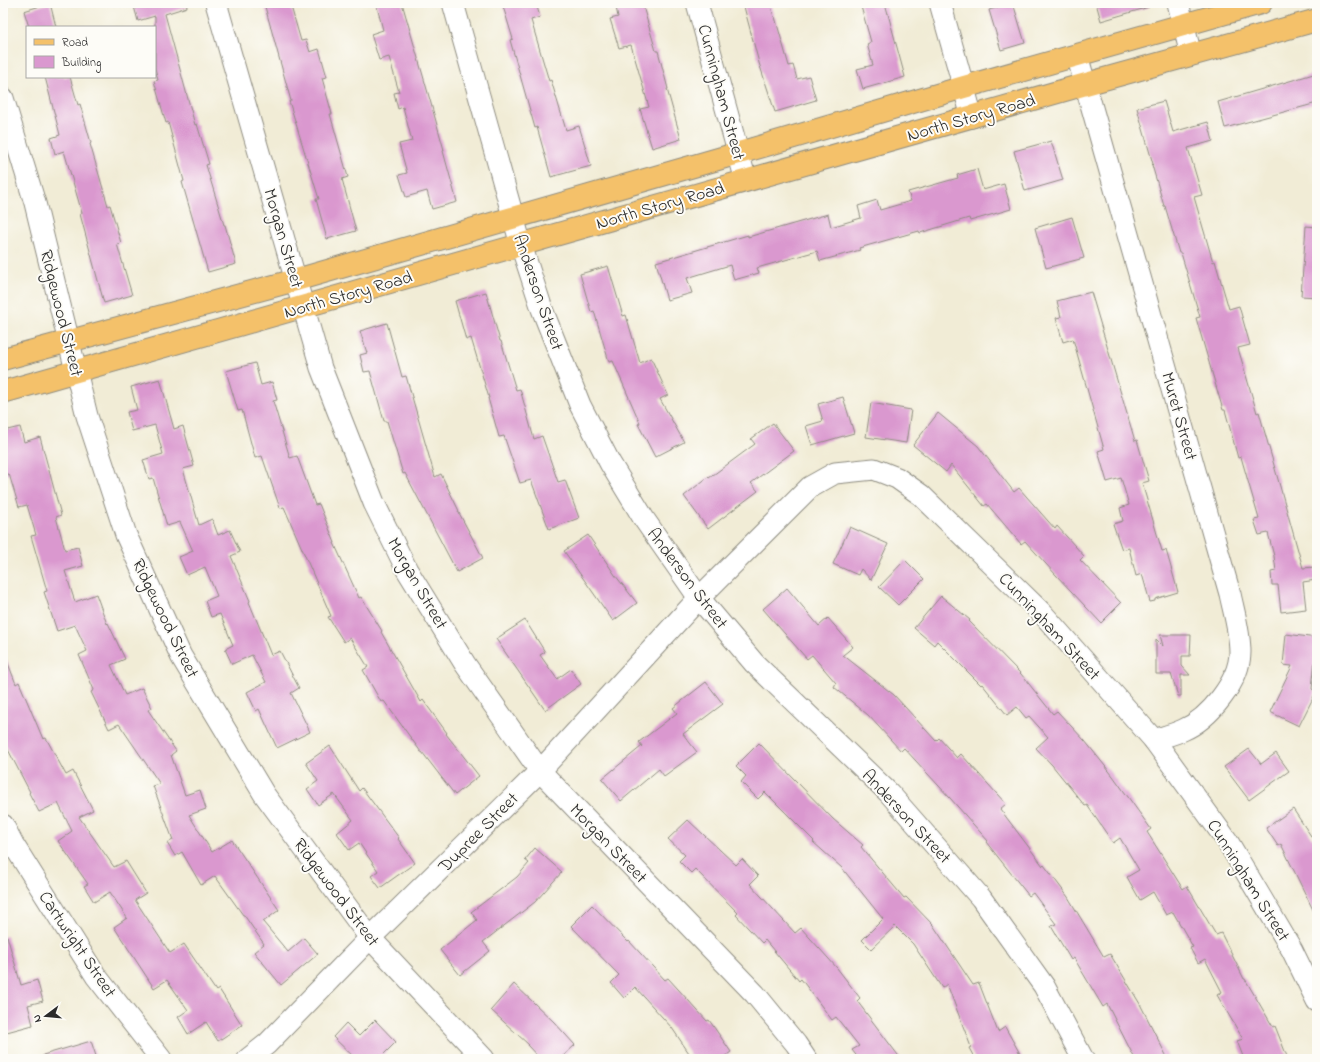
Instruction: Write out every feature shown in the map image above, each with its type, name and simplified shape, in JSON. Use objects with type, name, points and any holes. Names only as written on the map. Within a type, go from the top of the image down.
[{"type":"main road","name":"North Story Road","points":[[3,359],[296,280],[964,87],[1261,3]]},
{"type":"main road","name":"North Story Road","points":[[3,392],[1086,84],[1317,20]]},
{"type":"street","name":"Morgan Street","points":[[216,3],[321,368],[374,503],[408,570],[465,664],[540,770],[755,994],[796,1044],[806,1059]]},
{"type":"street","name":"Anderson Street","points":[[453,3],[513,217],[542,309],[580,405],[610,463],[644,519],[699,598],[754,662],[889,793],[981,898],[1044,986],[1083,1059]]},
{"type":"street","name":"Cunningham Street","points":[[697,3],[746,181]]},
{"type":"street","points":[[940,3],[972,117]]},
{"type":"street","points":[[1178,3],[1191,55]]},
{"type":"street","name":"Muret Street","points":[[1077,55],[1230,594],[1238,630],[1240,652],[1235,674],[1221,698],[1205,717],[1184,730],[1154,740]]},
{"type":"street","name":"Ridgewood Street","points":[[3,98],[35,203],[87,416],[126,535],[181,656],[264,794],[370,938],[484,1059]]},
{"type":"street","name":"Cunningham Street","points":[[699,598],[810,487],[835,473],[874,469],[897,478],[927,500],[1042,613],[1154,740],[1228,842],[1292,950],[1317,1001]]},
{"type":"street","name":"Dupree Street","points":[[248,1059],[267,1044],[370,938],[540,770],[699,598]]},
{"type":"street","name":"Cartwright Street","points":[[3,824],[13,844],[96,976],[161,1059]]},
{"type":"building","points":[[50,3],[56,26],[29,26],[24,11]]},
{"type":"building","points":[[133,3],[186,3],[187,7],[165,14],[195,125],[197,124],[209,164],[206,165],[236,264],[208,272],[182,182],[184,181],[168,122],[166,123],[154,81],[158,80],[156,72],[155,16],[138,21]]},
{"type":"building","points":[[264,3],[290,3],[301,41],[306,40],[310,52],[319,49],[327,77],[322,78],[332,114],[330,114],[348,177],[342,179],[356,231],[327,239],[316,199],[319,199],[289,101],[291,101]]},
{"type":"building","points":[[376,3],[402,3],[444,150],[443,151],[457,202],[432,209],[427,191],[406,197],[399,175],[407,173],[399,144],[412,141],[403,107],[398,109],[394,93],[399,92],[389,57],[379,60],[371,34],[383,30]]},
{"type":"building","points":[[502,3],[536,3],[540,17],[531,20],[549,81],[551,80],[566,130],[579,126],[591,166],[551,177],[537,127],[535,128],[510,40],[513,39]]},
{"type":"building","points":[[628,3],[642,3],[656,51],[658,51],[681,139],[652,148],[640,109],[649,107],[631,45],[619,48],[610,19],[618,17],[616,7]]},
{"type":"building","points":[[743,3],[770,3],[789,66],[793,65],[797,79],[809,76],[816,100],[775,112],[759,63]]},
{"type":"building","points":[[860,3],[885,3],[905,77],[863,89],[857,69],[873,65],[867,44],[871,42]]},
{"type":"building","points":[[1013,3],[1025,43],[1001,50],[989,10]]},
{"type":"building","points":[[1096,3],[1149,3],[1149,7],[1101,21]]},
{"type":"building","points":[[1317,73],[1317,103],[1225,128],[1218,102]]},
{"type":"building","points":[[45,78],[70,78],[78,105],[80,104],[108,206],[110,205],[121,243],[117,244],[132,295],[104,303],[80,214],[82,213],[64,151],[55,154],[51,138],[60,135]]},
{"type":"building","points":[[1164,101],[1173,132],[1208,122],[1213,141],[1188,148],[1202,195],[1194,197],[1213,262],[1215,261],[1229,309],[1239,306],[1250,345],[1238,348],[1257,413],[1259,412],[1303,568],[1315,567],[1316,580],[1303,582],[1306,609],[1281,612],[1278,585],[1272,585],[1271,572],[1276,571],[1268,533],[1259,535],[1254,520],[1259,519],[1241,457],[1238,458],[1225,410],[1223,410],[1196,318],[1200,317],[1152,165],[1153,164],[1137,108]]},
{"type":"building","points":[[1051,141],[1063,180],[1025,191],[1014,151]]},
{"type":"building","points":[[977,169],[983,190],[1004,184],[1011,209],[970,221],[969,218],[920,233],[919,231],[820,261],[817,251],[757,268],[759,273],[734,280],[730,265],[687,278],[692,293],[667,300],[656,262],[748,235],[748,237],[828,214],[831,227],[861,218],[858,206],[877,200],[880,210],[911,201],[908,192],[958,178],[957,175]]},
{"type":"building","points":[[1072,217],[1084,258],[1046,268],[1035,228]]},
{"type":"building","points":[[1306,226],[1317,227],[1317,297],[1301,296]]},
{"type":"building","points":[[608,266],[623,316],[626,315],[640,363],[651,358],[668,395],[660,399],[684,442],[655,457],[638,424],[640,423],[613,361],[609,362],[594,311],[591,312],[580,274]]},
{"type":"building","points":[[486,292],[516,390],[520,389],[534,439],[542,436],[558,482],[565,480],[579,518],[549,529],[531,480],[520,483],[504,436],[499,437],[471,338],[466,340],[455,301]]},
{"type":"building","points":[[1091,292],[1135,441],[1137,440],[1149,481],[1142,483],[1162,551],[1166,550],[1178,592],[1150,602],[1142,574],[1136,576],[1129,548],[1122,550],[1113,524],[1123,521],[1120,508],[1129,505],[1121,478],[1107,482],[1098,451],[1104,449],[1073,339],[1063,342],[1056,318],[1061,317],[1057,301]]},
{"type":"building","points":[[387,323],[402,377],[406,376],[435,477],[441,474],[458,511],[483,558],[457,572],[405,473],[403,474],[387,421],[384,421],[370,371],[364,372],[360,355],[367,353],[360,331]]},
{"type":"building","points":[[255,363],[261,385],[272,382],[277,400],[273,401],[290,458],[297,456],[315,505],[319,504],[334,543],[359,598],[361,597],[382,631],[381,632],[421,702],[423,700],[447,733],[446,734],[479,776],[455,795],[421,752],[384,701],[381,702],[363,670],[368,667],[350,638],[344,642],[328,617],[331,616],[284,507],[280,508],[262,456],[255,458],[242,410],[238,411],[226,371]]},
{"type":"building","points":[[160,379],[174,429],[183,426],[194,466],[183,469],[199,525],[212,519],[218,535],[230,530],[240,552],[231,556],[271,655],[280,651],[299,688],[291,693],[310,732],[277,748],[259,709],[256,711],[247,692],[266,682],[252,655],[232,664],[225,649],[233,645],[220,614],[211,617],[205,601],[217,596],[205,567],[187,575],[179,557],[193,551],[180,522],[167,526],[153,478],[149,479],[143,460],[163,454],[155,425],[132,431],[127,412],[137,410],[131,387]]},
{"type":"building","points":[[843,397],[854,433],[812,445],[806,426],[823,421],[818,404]]},
{"type":"building","points":[[871,403],[911,410],[906,443],[866,437]]},
{"type":"building","points":[[938,413],[978,446],[1014,492],[1019,488],[1055,529],[1057,526],[1084,556],[1080,560],[1121,603],[1101,623],[1025,541],[1021,544],[987,504],[984,506],[951,465],[946,472],[913,445]]},
{"type":"building","points":[[773,423],[794,451],[751,483],[758,491],[708,529],[684,496],[755,444],[751,439]]},
{"type":"building","points":[[20,427],[24,442],[40,437],[61,515],[56,517],[65,550],[78,547],[83,566],[65,571],[75,602],[96,594],[107,624],[108,623],[125,659],[111,665],[125,695],[142,688],[152,708],[148,710],[176,751],[171,755],[185,795],[200,790],[206,809],[189,815],[212,852],[232,840],[279,910],[263,922],[288,952],[304,938],[318,954],[281,985],[254,952],[264,944],[215,876],[201,885],[182,852],[175,856],[167,843],[173,840],[153,786],[160,784],[119,724],[109,729],[91,692],[94,690],[79,655],[87,651],[75,625],[57,631],[44,592],[47,591],[31,536],[36,535],[27,505],[19,507],[9,474],[3,475],[3,431]]},
{"type":"building","points":[[850,527],[888,544],[871,580],[861,569],[858,575],[833,564]]},
{"type":"building","points":[[588,535],[615,575],[637,603],[613,621],[564,551]]},
{"type":"building","points":[[905,560],[924,579],[898,605],[879,587]]},
{"type":"building","points":[[787,588],[819,626],[828,618],[853,647],[843,655],[894,695],[936,741],[939,738],[957,758],[961,754],[1006,804],[1000,809],[1068,897],[1104,957],[1110,954],[1140,1004],[1168,1059],[1135,1059],[1107,1004],[1103,1007],[1074,958],[1071,960],[1051,926],[1056,924],[1033,893],[1029,896],[986,842],[988,841],[904,748],[901,751],[868,715],[834,687],[836,683],[812,655],[807,659],[763,609]]},
{"type":"building","points":[[941,596],[970,620],[969,621],[1021,674],[1053,714],[1057,711],[1085,741],[1113,776],[1151,829],[1147,832],[1183,889],[1187,886],[1216,935],[1221,933],[1244,979],[1273,1027],[1275,1026],[1288,1059],[1244,1059],[1237,1041],[1243,1039],[1217,995],[1222,992],[1205,959],[1198,963],[1190,948],[1193,947],[1173,912],[1166,915],[1153,892],[1140,900],[1127,877],[1139,870],[1120,838],[1113,843],[1087,805],[1085,806],[1052,765],[1036,748],[1048,737],[1029,716],[1026,718],[1017,707],[1007,715],[982,684],[981,685],[937,641],[934,645],[914,628]]},
{"type":"building","points":[[525,620],[545,652],[540,655],[557,679],[571,669],[581,684],[545,710],[496,639]]},
{"type":"building","points":[[1286,634],[1317,638],[1312,689],[1316,692],[1299,726],[1270,712],[1292,666],[1283,665]]},
{"type":"building","points":[[1160,635],[1191,635],[1190,656],[1182,656],[1182,666],[1190,675],[1181,675],[1181,696],[1178,696],[1171,674],[1156,674],[1156,639],[1163,646]]},
{"type":"building","points":[[4,653],[16,684],[19,682],[43,739],[46,738],[66,775],[73,771],[93,810],[79,817],[114,867],[126,861],[146,893],[135,900],[170,953],[184,944],[216,991],[219,989],[242,1025],[218,1041],[206,1022],[188,1034],[178,1017],[188,1010],[167,980],[154,988],[114,927],[127,918],[110,892],[94,902],[84,886],[88,884],[58,841],[72,831],[58,803],[39,812],[3,740]]},
{"type":"building","points":[[706,682],[723,704],[683,734],[697,752],[664,776],[659,769],[621,801],[602,779],[642,746],[639,742],[677,713],[673,708]]},
{"type":"building","points":[[759,743],[833,819],[863,845],[861,847],[904,898],[906,897],[933,925],[973,985],[979,983],[998,1032],[1005,1027],[1023,1059],[975,1059],[969,1048],[971,1047],[947,984],[942,988],[913,944],[895,926],[871,949],[862,940],[883,919],[842,868],[813,842],[814,841],[765,792],[758,799],[741,782],[746,776],[736,766]]},
{"type":"building","points":[[330,746],[359,791],[362,788],[399,838],[398,839],[415,863],[380,888],[371,876],[378,871],[359,843],[349,850],[337,833],[353,820],[334,794],[318,805],[307,789],[318,781],[306,763]]},
{"type":"building","points":[[1249,749],[1261,764],[1276,753],[1289,771],[1249,800],[1224,767]]},
{"type":"building","points":[[1293,809],[1317,845],[1317,918],[1281,844],[1278,846],[1266,828]]},
{"type":"building","points":[[688,820],[736,865],[742,859],[758,876],[750,884],[795,933],[801,928],[837,968],[860,998],[857,1001],[901,1059],[859,1059],[852,1050],[859,1046],[836,1017],[832,1020],[801,979],[799,981],[765,940],[762,943],[736,915],[738,913],[695,869],[691,873],[679,861],[685,855],[668,839]]},
{"type":"building","points":[[535,848],[562,872],[535,902],[483,942],[490,951],[460,975],[440,950],[477,920],[471,912],[517,877],[529,863],[525,860]]},
{"type":"building","points":[[592,905],[628,942],[629,941],[665,980],[668,978],[707,1021],[709,1020],[731,1052],[721,1059],[693,1059],[672,1028],[635,987],[624,998],[611,983],[619,975],[571,926]]},
{"type":"building","points":[[7,936],[21,985],[37,980],[43,1001],[28,1005],[33,1025],[3,1033],[3,937]]},
{"type":"building","points":[[514,984],[554,1022],[575,1045],[560,1059],[540,1059],[528,1046],[529,1045],[491,1010]]},
{"type":"building","points":[[375,1020],[396,1042],[379,1059],[356,1059],[333,1037],[346,1023],[359,1036]]},
{"type":"building","points":[[91,1041],[97,1059],[44,1059],[43,1055]]}]
